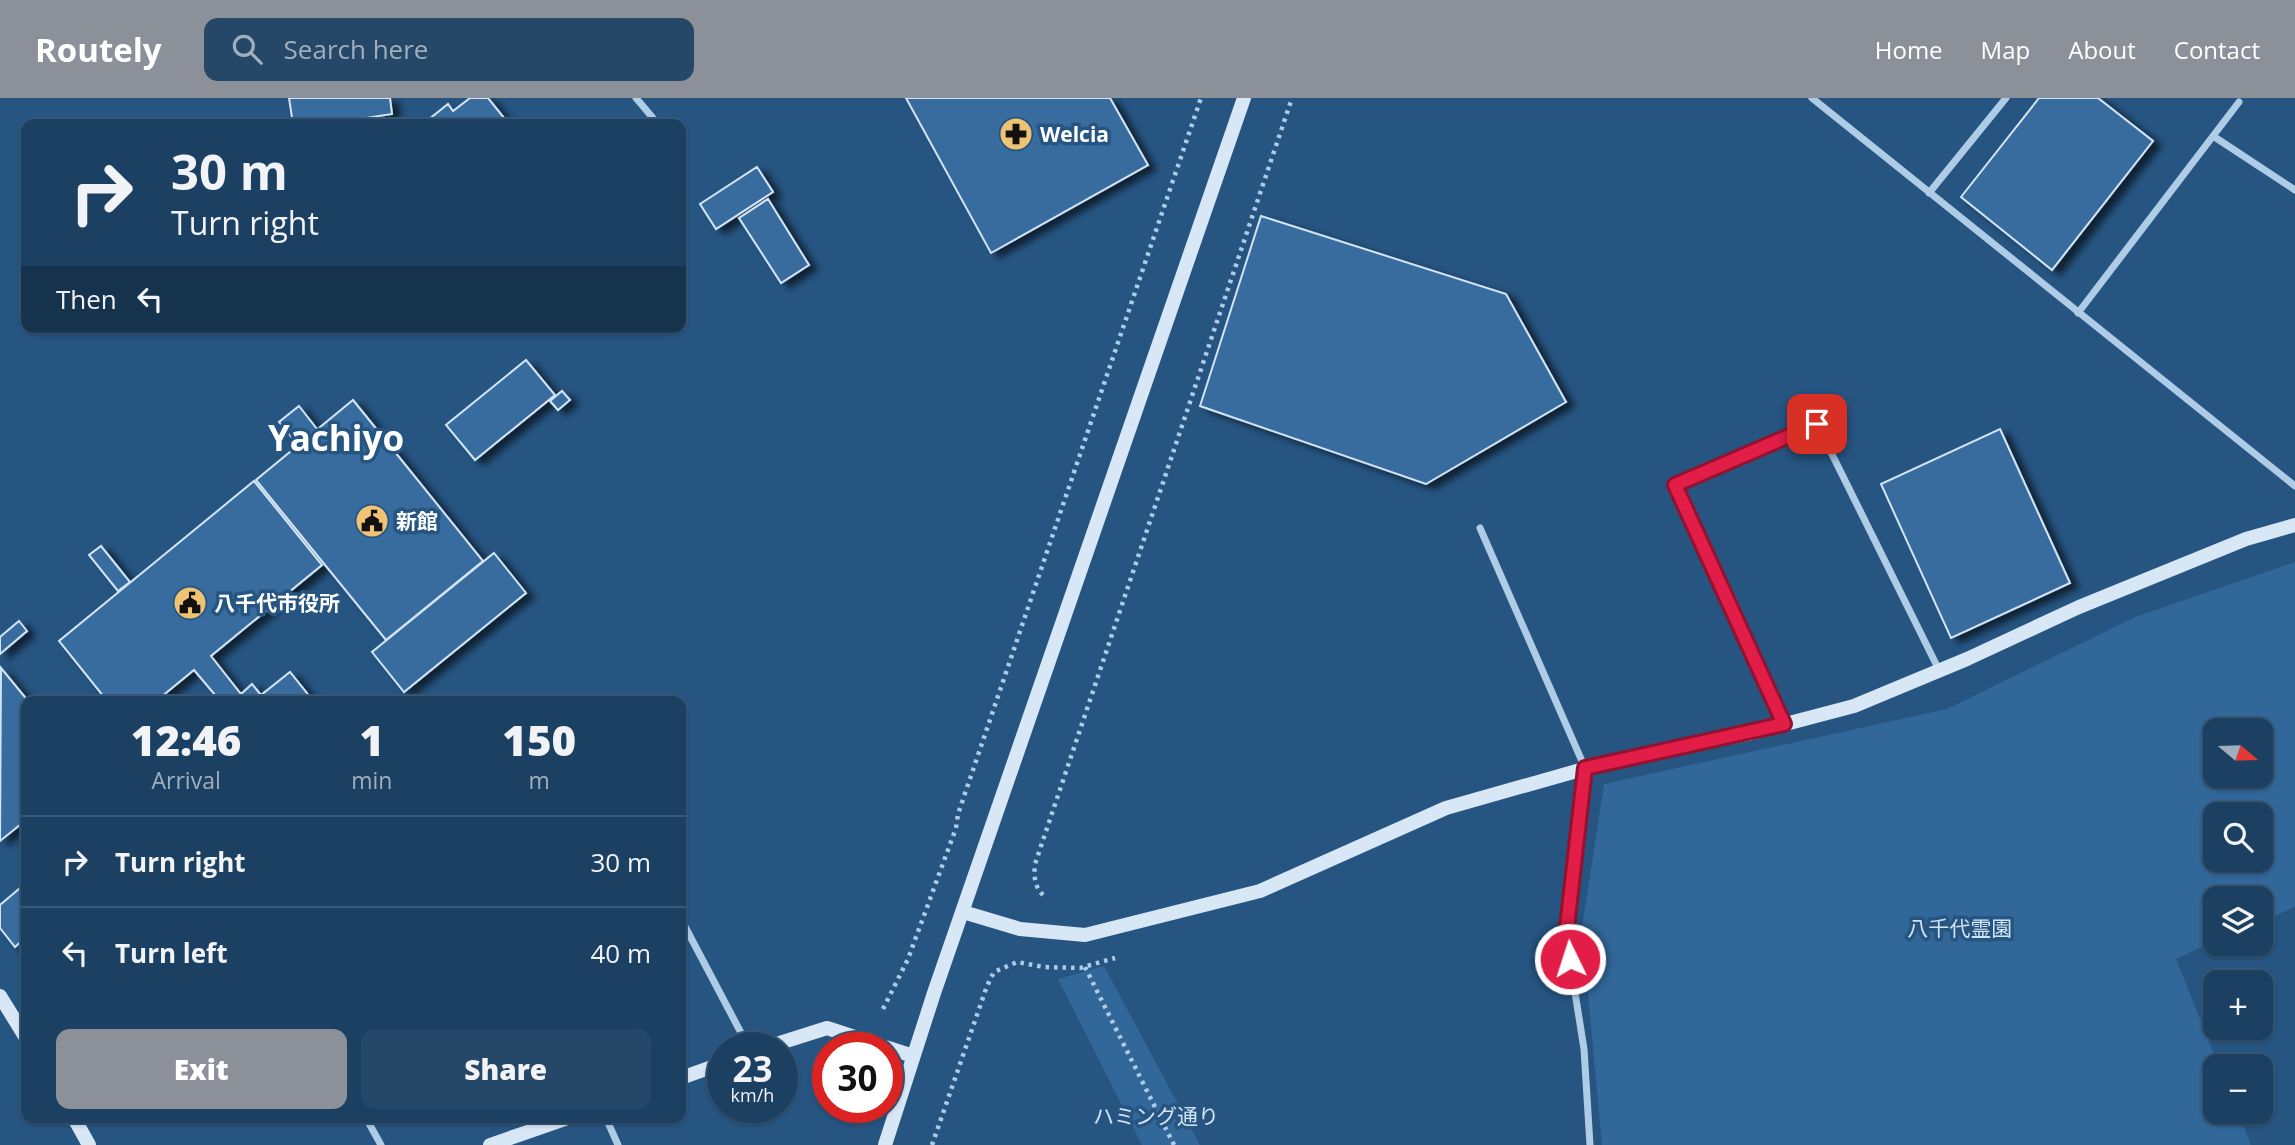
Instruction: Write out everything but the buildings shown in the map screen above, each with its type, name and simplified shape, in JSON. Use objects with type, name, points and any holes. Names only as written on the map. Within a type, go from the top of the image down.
[{"type":"street","points":[[636,98],[654,119]]},
{"type":"street","points":[[885,1145],[913,1056],[1244,98]]},
{"type":"street","points":[[1812,98],[2295,486]]},
{"type":"street","points":[[1929,193],[2006,98]]},
{"type":"street","points":[[2078,313],[2213,136],[2238,99]]},
{"type":"street","points":[[2213,136],[2295,190]]},
{"type":"street","points":[[1784,724],[1675,485],[1817,424],[1940,670]]},
{"type":"street","points":[[963,912],[1020,929],[1085,935],[1260,891],[1446,808],[1585,768],[1854,706],[2246,539],[2295,525]]},
{"type":"street","points":[[1480,528],[1585,768],[1566,936],[1584,1049],[1590,1145]]},
{"type":"street","points":[[686,928],[741,1032]]},
{"type":"street","points":[[0,996],[21,1030]]},
{"type":"street","points":[[798,1037],[827,1028],[913,1056]]},
{"type":"street","points":[[686,1076],[707,1069]]},
{"type":"street","points":[[77,1123],[89,1145]]},
{"type":"street","points":[[369,1123],[381,1145]]},
{"type":"street","points":[[490,1145],[554,1123]]},
{"type":"street","points":[[608,1123],[618,1145]]},
{"type":"path","points":[[883,1009],[908,959],[956,828],[958,814],[1201,98]]},
{"type":"path","points":[[1043,895],[1034,879],[1035,864],[1293,98]]},
{"type":"path","points":[[932,1145],[994,972],[1017,962],[1044,967],[1085,967],[1120,957]]},
{"type":"path","points":[[1085,967],[1174,1145]]},
{"type":"green space","name":"八千代霊園","points":[[2295,562],[2295,907],[2273,917],[2273,886],[2203,886],[2203,947],[2176,959],[2203,1026],[2203,1040],[2209,1040],[2214,1054],[2203,1054],[2203,1124],[2243,1124],[2251,1145],[1602,1145],[1582,928],[1604,784],[1947,709],[2135,617]]},
{"type":"green space","name":"ハミング通り","points":[[1104,966],[1200,1145],[1142,1145],[1058,979]]},
{"type":"place","name":"Welcia","points":[[1016,134]]},
{"type":"place","name":"新館","points":[[372,521]]},
{"type":"place","name":"八千代市役所","points":[[190,603]]},
{"type":"district","name":"Yachiyo","points":[[336,437]]},
{"type":"route","points":[[1570,959],[1566,936],[1585,768],[1784,724],[1675,485],[1817,424]]}]
